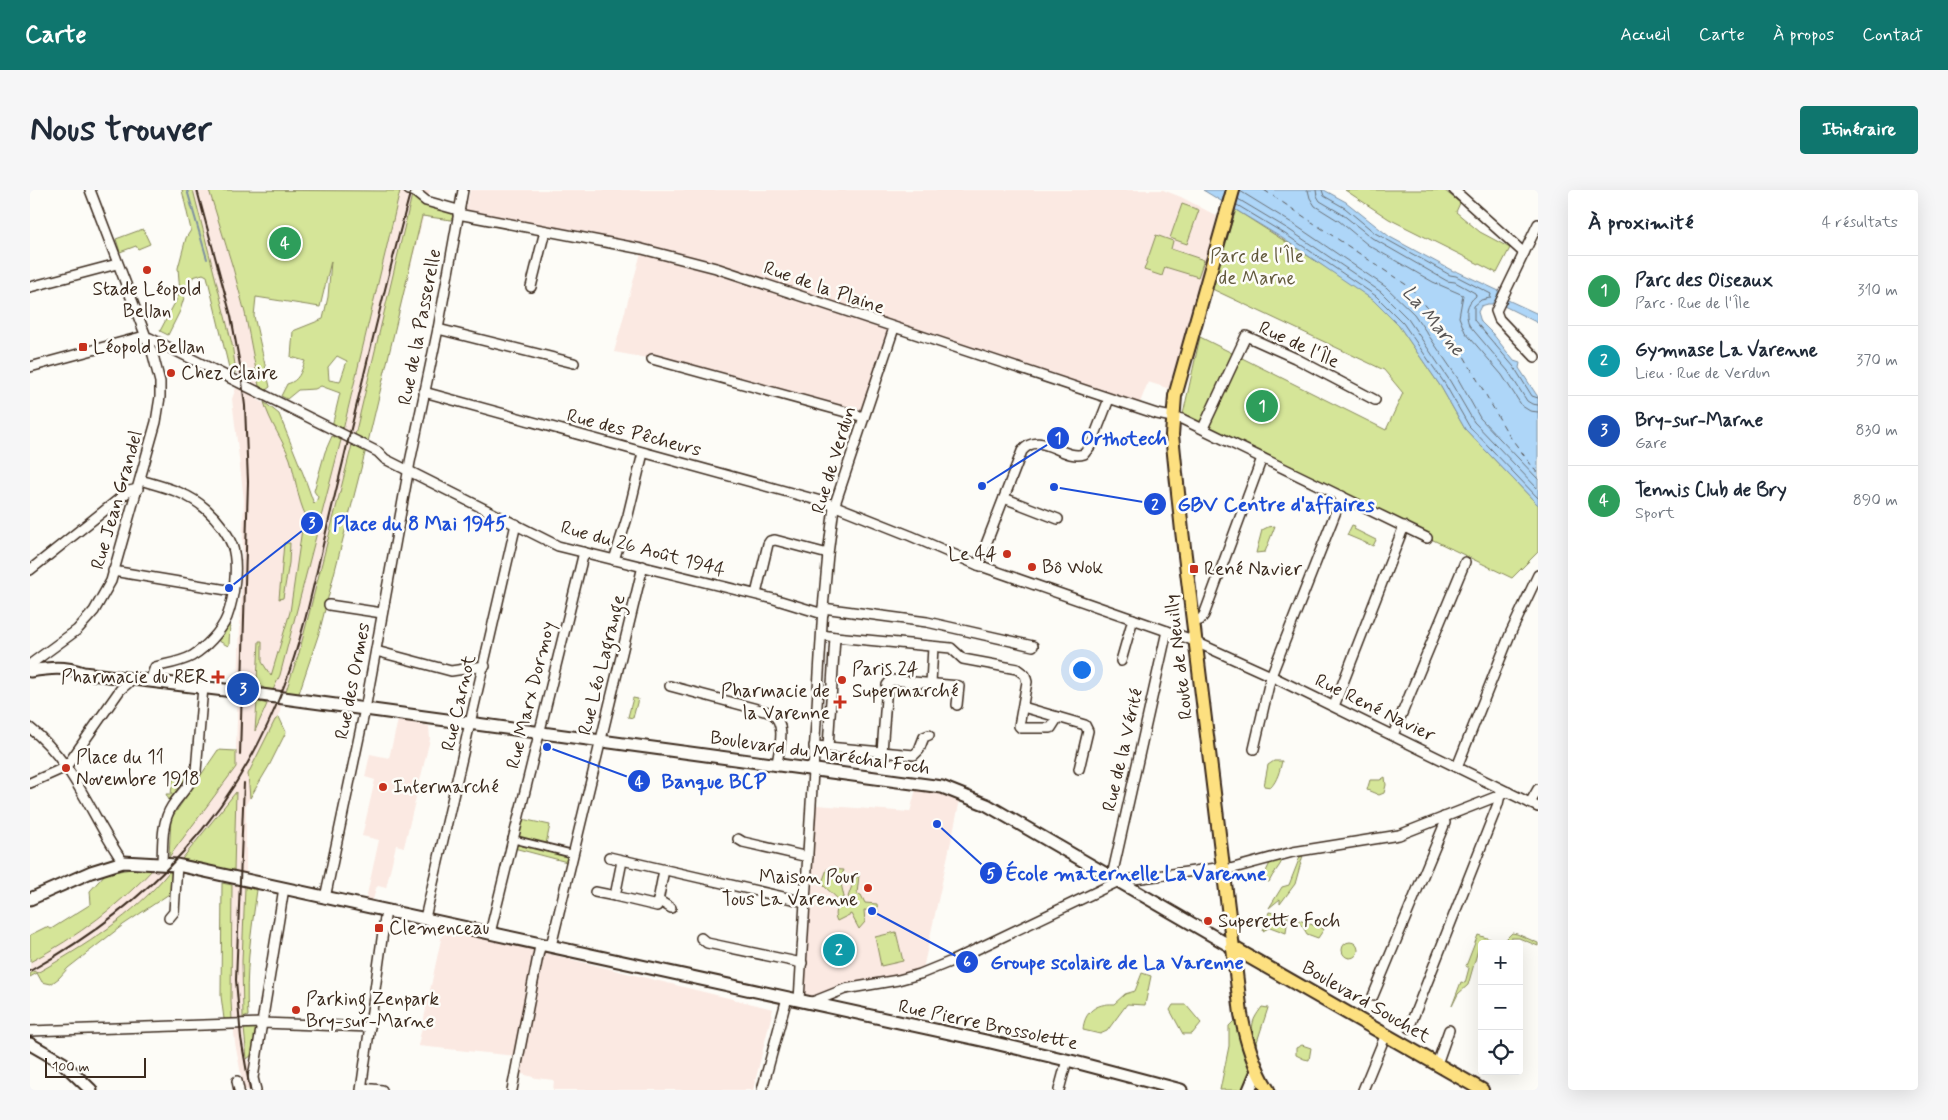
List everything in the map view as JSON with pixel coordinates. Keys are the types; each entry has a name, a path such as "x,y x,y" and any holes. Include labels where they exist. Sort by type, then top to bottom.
{"main road":[{"name":"Route de Neuilly","path":"1233,190 1178,384 1172,418 1172,435 1232,946 1246,1043 1261,1083"},
{"path":"31,671 55,668 72,669 125,681 150,680 233,691"},
{"name":"Boulevard du Maréchal Foch","path":"254,694 942,787 987,805 1232,946"},
{"name":"Rue Pierre Brossolette","path":"30,899 91,872 123,862 177,865 1067,1060 1181,1090"},
{"name":"Boulevard Souchet","path":"1232,946 1482,1090"},
{"path":"30,1044 63,1063 90,1090"},
{"path":"1249,1090 1261,1083"}],"street":[{"path":"90,190 147,338"},
{"name":"Rue de la Plaine","path":"409,190 415,192 426,201 458,212 642,249 716,268 1109,399 1172,418 1182,419 1427,538"},
{"name":"Rue de la Passerelle","path":"409,469 438,329 463,190"},
{"path":"1454,190 1524,253"},
{"path":"1535,358 1497,317 1496,311 1538,224"},
{"path":"531,287 545,231"},
{"path":"30,287 117,264"},
{"name":"Rue de Verdun","path":"762,1090 799,1000 823,611 834,507 894,328"},
{"path":"438,329 574,363"},
{"name":"Rue de l'Île","path":"1203,428 1246,336 1295,358 1375,400"},
{"path":"30,367 141,337 147,338"},
{"name":"Rue du 26 Août 1944","path":"147,338 558,546 823,611 927,622 1033,646"},
{"name":"Rue Jean Grandel","path":"31,671 32,663 77,630 94,611 111,581 156,422 160,397 158,373 147,338"},
{"path":"652,360 864,417"},
{"name":"Rue des Pêcheurs","path":"424,392 828,503 978,565"},
{"path":"978,565 1022,451 1031,444 1042,443 1079,456 1088,450 1109,399"},
{"path":"614,560 628,515 643,453"},
{"path":"1194,622 1200,620 1204,615 1262,458"},
{"name":"Rue des Ormes","path":"325,898 365,709 409,469"},
{"path":"30,570 139,484 183,494 199,503 214,517 227,535 234,552 235,568 227,616 211,639 192,656 155,667 150,680"},
{"path":"1254,749 1271,676 1342,496"},
{"path":"1004,498 1058,519"},
{"name":"Rue Carnot","path":"424,918 485,666 516,524"},
{"path":"1334,706 1404,526"},
{"path":"756,594 770,541 775,540 828,554"},
{"name":"Rue Marx Dormoy","path":"490,933 584,552"},
{"path":"1393,735 1465,562"},
{"name":"Rue René Navier","path":"978,565 1196,642 1393,735 1457,767 1504,794 1534,805"},
{"name":"Rue Léo Lagrange","path":"512,1090 538,951 546,945 573,854 643,566"},
{"path":"113,571 232,590"},
{"path":"1457,767 1508,640 1538,575"},
{"path":"329,605 382,613"},
{"path":"1121,661 1133,619"},
{"name":"Rue de la Vérité","path":"1116,879 1167,631"},
{"path":"822,635 951,648 963,658 1017,669 1026,675 1027,682 1019,726 1021,728 1051,728 1058,717"},
{"path":"828,747 835,637"},
{"path":"931,683 933,647"},
{"path":"50,651 55,668"},
{"path":"376,651 451,671 485,666"},
{"path":"882,752 887,685 891,680 959,686 957,705"},
{"path":"30,783 66,767 125,681"},
{"path":"670,686 772,713 779,718 782,730 777,764"},
{"path":"162,863 164,824 172,807 192,782 196,771 203,687"},
{"path":"1023,707 1080,723 1087,728 1078,769"},
{"path":"30,728 50,746 66,767 123,862"},
{"path":"814,746 914,755 919,750 924,737 930,735"},
{"path":"1534,805 1538,789"},
{"path":"799,1000 920,974 952,961 1116,879 1223,868 1230,869 1303,850 1399,835 1504,794"},
{"path":"1409,1028 1498,804 1504,794"},
{"path":"1373,996 1445,823 1444,818"},
{"path":"512,839 573,854"},
{"path":"738,839 743,842 808,857"},
{"path":"608,857 805,902"},
{"path":"615,896 622,861"},
{"path":"169,918 174,912 177,865"},
{"path":"595,892 657,906 664,870"},
{"path":"256,1090 253,1078 284,888"},
{"path":"658,900 671,908"},
{"path":"382,1090 362,1089 386,910"},
{"path":"701,938 707,943 802,963"},
{"path":"30,1031 262,1022 370,1027"},
{"path":"1437,1064 1449,1030"},
{"path":"1363,1090 1386,1034"},
{"path":"1059,1090 1067,1060"}],"shaded area":[{"path":"193,190 209,190 245,313 259,386 236,372 232,344"},
{"path":"398,190 430,190 319,633 281,705 279,717 286,732 269,766 246,804 246,874 182,859 170,872 176,873 175,890 30,977 30,935 46,927 51,929 91,904 90,891 106,873 163,864 169,857 171,819 218,750 236,751 244,500 232,399 237,385 279,414 313,503 316,502 318,497 314,491 325,452 332,436 341,440 400,191"},
{"path":"470,190 1163,190 1181,197 1217,216 1170,389 1148,382 1138,408 894,329 864,417 652,359 614,352 642,249 465,214"},
{"path":"398,720 429,726 430,739 404,847 396,845 386,888 378,886 373,900 366,899 379,840 362,836 375,780 365,777 370,754 389,758"},
{"path":"916,789 960,800 923,969 814,997 804,994 816,805 910,812"},
{"path":"232,885 245,887 242,1002 245,1046 254,1090 244,1090 235,1043 231,1001"},
{"path":"443,930 536,950 517,1056 418,1046"},
{"path":"541,952 773,1009 753,1090 553,1090 554,1080 536,1078 519,1073"}],"green space":[{"path":"182,190 193,190 232,344 236,372 230,372 207,276 203,274 193,277 186,291 180,311 168,335 160,331 180,293 178,268 186,238 191,230"},
{"path":"209,190 400,191 343,430 332,426 340,393 321,386 315,389 298,390 287,399 281,396 287,384 299,376 305,361 291,357 293,331 323,319 328,297 331,261 320,307 256,297 254,316 270,387 266,390 259,386 245,313","holes":["337,356 347,361 340,382 329,380 328,367"]},
{"path":"1345,190 1444,190 1460,203 1456,212 1480,232 1510,248 1497,273 1389,219"},
{"path":"412,195 454,215 451,220 422,216 368,442 355,435"},
{"path":"1182,204 1199,210 1187,244 1170,238"},
{"name":"Parc de l'Île de Marne","path":"1236,210 1341,277 1373,300 1399,326 1441,387 1465,429 1538,505 1538,552 1512,578 1182,419 1200,337 1386,430 1403,393 1384,370 1210,288"},
{"path":"143,229 150,244 138,249 136,246 120,252 116,239"},
{"path":"1156,235 1173,241 1171,249 1204,260 1198,277 1165,267 1162,276 1144,270"},
{"path":"264,402 279,414 314,504 318,497 314,491 325,452 332,436 341,440 280,675 273,690 268,691 257,681 259,641 262,641 262,662 271,676 290,612 302,529 306,516 290,459"},
{"path":"352,445 366,449 319,633 298,696 285,694 299,653"},
{"path":"1352,525 1355,526 1354,529 1376,540 1373,546 1347,535"},
{"path":"1275,526 1265,552 1256,553 1262,530"},
{"path":"284,543 290,543 289,563 283,598 279,599"},
{"path":"230,621 229,645 228,646 217,640"},
{"path":"633,698 638,699 633,718 628,717"},
{"path":"257,701 267,704 255,731"},
{"path":"279,717 286,732 250,798 248,774 275,720"},
{"path":"218,750 236,751 236,767 169,857 171,819"},
{"path":"1274,761 1282,761 1278,775 1271,787 1264,786 1268,765"},
{"path":"184,777 185,779 169,800 166,794 171,794 173,779 177,779 177,784 181,784"},
{"path":"1385,777 1384,793 1379,795 1367,790 1370,780 1380,780"},
{"path":"236,792 234,871 182,859"},
{"path":"522,819 550,825 546,844 570,851 567,862 514,848"},
{"path":"1303,855 1295,884 1280,904 1280,899 1269,908 1282,887 1289,885 1300,857"},
{"path":"1283,859 1269,882 1262,880 1270,863"},
{"path":"157,865 129,893 98,919 65,942 30,962 30,935 46,927 51,929 91,904 90,891 106,873"},
{"path":"827,869 844,870 840,879 844,897 839,900 824,886 823,880"},
{"path":"169,872 176,873 175,890 123,925 68,968 51,984 42,982 37,973 91,941 125,916"},
{"path":"859,875 857,894 861,895 865,903 877,904 878,912 864,910 865,922 859,929 851,914 837,921 835,913 841,902 852,900 848,897 854,880"},
{"path":"222,883 232,885 232,1019 224,1019 221,996"},
{"path":"245,887 257,890 248,969 248,1016 243,1018 242,961"},
{"path":"1269,912 1288,916 1286,933 1270,927 1263,931"},
{"path":"1299,920 1324,929 1318,938 1307,934 1298,922"},
{"path":"896,932 903,961 881,966 875,937"},
{"path":"1512,933 1538,943 1538,946 1519,938 1505,940"},
{"path":"1478,935 1493,940 1478,940 1478,950 1468,985 1458,994 1452,1006 1461,982 1465,983 1469,968 1466,966"},
{"path":"1350,942 1358,950 1350,958 1342,950"},
{"path":"34,971 37,973 30,977 30,974"},
{"path":"1142,973 1151,976 1145,1005 1127,1004 1107,1031 1100,1034 1083,1030 1086,1018 1092,1010 1102,1005 1114,1004 1125,994 1135,991"},
{"path":"1173,1005 1186,1005 1201,1023 1192,1034 1183,1034 1170,1010"},
{"path":"1262,1007 1268,1008 1256,1045 1253,1025 1255,1017"},
{"path":"1234,1021 1239,1025 1252,1068 1242,1090 1220,1090 1229,1046 1229,1026"},
{"path":"244,1028 256,1028 252,1055 247,1059"},
{"path":"1302,1045 1311,1048 1309,1060 1296,1055 1296,1048"}],"water":[{"name":"La Marne","path":"1203,190 1324,190 1346,202 1390,237 1453,271 1499,291 1497,295 1538,314 1538,323 1494,301 1492,304 1481,306 1478,312 1481,322 1514,361 1520,363 1519,368 1538,397 1538,505 1465,429 1441,387 1399,326 1373,300 1282,238"}],"waterway":[{"path":"187,190 207,259"}],"ferry route":[{"path":"1264,190 1411,288 1456,342 1508,434 1538,474"}],"tunnel":[{"path":"233,691 254,694"}],"railway":[{"path":"197,190 231,316 245,406 248,482 240,755"},
{"path":"30,971 73,945 113,916 150,885 183,852 213,815 240,776 264,733 292,664 305,620 380,308 411,190"},
{"path":"244,783 236,980 241,1038 250,1090"}],"place":[{"name":"Tennis Club de Bry","path":"285,243"},
{"name":"Stade Léopold Bellan","path":"147,270"},
{"name":"Léopold Bellan","path":"83,347"},
{"name":"Chez Claire","path":"171,373"},
{"name":"Parc des Oiseaux","path":"1262,406"},
{"name":"Orthotech","path":"982,486"},
{"name":"GBV Centre d'affaires","path":"1054,487"},
{"name":"Le 44","path":"1007,554"},
{"name":"Bô Wok","path":"1032,567"},
{"name":"René Navier","path":"1194,569"},
{"name":"Place du 8 Mai 1945","path":"229,588"},
{"name":"Pharmacie du RER","path":"218,677"},
{"name":"Paris 24 Supermarché","path":"842,680"},
{"name":"Bry-sur-Marne","path":"243,689"},
{"name":"Pharmacie de la Varenne","path":"840,702"},
{"name":"Banque BCP","path":"547,747"},
{"name":"Place du 11 Novembre 1918","path":"66,768"},
{"name":"Intermarché","path":"383,787"},
{"name":"École maternelle La Varenne","path":"937,824"},
{"name":"Maison Pour Tous La Varenne","path":"868,888"},
{"name":"Groupe scolaire de La Varenne","path":"872,911"},
{"name":"Superette Foch","path":"1208,921"},
{"name":"Clemenceau","path":"379,928"},
{"name":"Gymnase La Varenne","path":"839,950"},
{"name":"Parking Zenpark Bry-sur-Marne","path":"296,1010"}]}
